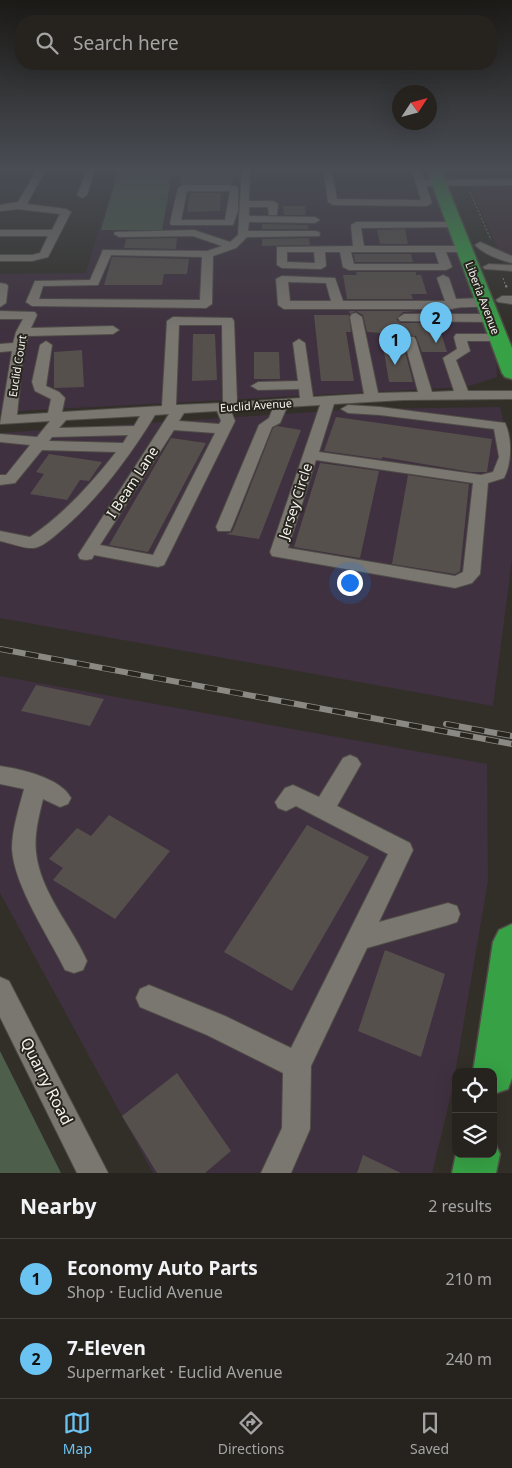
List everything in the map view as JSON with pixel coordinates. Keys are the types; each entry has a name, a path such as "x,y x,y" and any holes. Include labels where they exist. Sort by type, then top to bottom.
{"highway":[{"name":"Liberia Avenue","path":"469,223 479,246 495,271 508,303"},
{"name":"Liberia Avenue","path":"455,225 479,246 488,310 512,373"},
{"path":"494,1068 512,942"},
{"path":"474,1173 477,1158"}],"street":[{"path":"0,258 32,258 44,255 60,223"},
{"path":"175,223 229,223"},
{"path":"208,254 206,304 32,302 39,283 94,283 107,252 197,252 208,254 232,246 240,240 244,234 244,223"},
{"path":"359,249 356,225 455,225"},
{"path":"0,233 55,233"},
{"path":"119,234 194,239 232,246"},
{"path":"244,234 315,234"},
{"path":"319,249 439,249 479,246 512,260"},
{"path":"345,249 349,267 446,267 439,249"},
{"path":"495,271 512,268"},
{"path":"442,278 451,303"},
{"path":"338,305 331,280 282,279 284,305 338,305 452,305 451,303 488,310"},
{"path":"0,286 2,286 0,303"},
{"path":"404,318 488,310"},
{"name":"Euclid Court","path":"0,315 31,315 22,332 18,347 16,374 5,420"},
{"path":"356,317 372,398"},
{"path":"228,321 226,407 228,421 224,429 172,415 173,322 228,321"},
{"path":"22,332 113,330"},
{"path":"463,395 456,383 449,358 464,351 460,337 498,337"},
{"path":"410,340 426,395"},
{"path":"299,343 307,402"},
{"path":"0,493 5,480 42,440 58,416 58,398 40,388 39,382 46,345"},
{"path":"0,348 18,347"},
{"path":"0,381 43,366"},
{"path":"258,386 305,384"},
{"name":"Euclid Avenue","path":"5,420 150,411 172,415 226,407 307,402 328,405 372,398 426,395 512,396"},
{"path":"224,528 266,425 275,420 282,403"},
{"path":"328,405 500,426"},
{"name":"Jersey Circle","path":"328,405 278,552 455,582 466,579 471,574 481,480"},
{"path":"0,536 33,543 50,532 103,480 127,448 150,411"},
{"path":"311,455 481,480 499,475 506,458 496,411"},
{"name":"I Beam Lane","path":"172,415 88,552 158,561 224,429"},
{"path":"42,440 138,430"},
{"path":"0,438 127,448"},
{"path":"323,809 350,764"},
{"path":"0,775 36,783 60,798"},
{"path":"36,783 25,833 24,858 33,882 74,960"},
{"path":"276,1173 296,1129 297,1065 402,850 292,794 286,802"},
{"path":"359,938 448,914"},
{"name":"Quarry Road","path":"0,990 94,1173"},
{"path":"149,998 216,1024 297,1065"}],"path":[{"path":"469,223 479,246"},
{"path":"495,271 508,303"}],"shaded area":[{"path":"101,223 447,223 496,346 497,377 466,387 0,412 0,274 86,273"},
{"path":"486,223 512,223 512,271 508,271"},
{"path":"500,407 512,458 512,559 493,706 0,618 0,433 358,409"},
{"path":"0,676 487,764 488,881 456,1068 452,1068 452,1091 432,1173 153,1173 0,893"}],"green space":[{"path":"103,223 163,223 162,230 101,230"},
{"path":"0,1051 61,1173 0,1173"}],"building":[{"path":"262,224 308,225 308,229 262,229"},
{"path":"405,229 408,244 380,244 377,230"},
{"path":"177,238 176,249 124,248 126,239"},
{"path":"309,238 310,245 262,246 262,239"},
{"path":"354,254 411,254 413,262 355,262"},
{"path":"112,257 189,259 187,274 164,274 162,285 104,285"},
{"path":"356,272 416,272 416,275 421,275 427,294 411,294 413,299 347,299 343,275 357,275"},
{"path":"356,311 416,311 403,312 396,319 400,323 442,323 445,333 441,333 447,352 422,352 416,336 406,335 402,340 413,382 389,382 381,333 367,332 363,315"},
{"path":"314,315 349,315 351,332 346,332 354,381 321,381"},
{"path":"193,334 215,334 217,380 192,381"},
{"path":"82,350 84,387 54,388 54,352"},
{"path":"254,352 279,352 280,379 254,379"},
{"path":"336,417 492,439 487,472 471,472 382,457 382,459 324,451"},
{"path":"277,426 301,430 259,539 226,534 232,532 234,528 273,428"},
{"path":"171,438 206,443 148,552 109,545"},
{"path":"49,454 102,462 89,481 80,480 67,500 30,494 44,474 36,472"},
{"path":"320,463 379,471 360,558 294,547"},
{"path":"408,475 469,484 460,571 455,574 392,564"},
{"path":"36,685 104,699 90,726 21,711"},
{"path":"109,815 170,851 115,919 53,880 63,868 49,859 77,828 91,836"},
{"path":"307,825 369,857 292,991 224,952"},
{"path":"385,950 445,974 421,1057 358,1031"},
{"path":"177,1073 231,1151 205,1173 157,1173 122,1116"},
{"path":"363,1155 401,1173 357,1173"}],"railway":[{"path":"0,649 512,744"},
{"path":"446,724 512,736"}],"place":[{"name":"7-Eleven","path":"436,343"},
{"name":"Economy Auto Parts","path":"395,365"}]}
